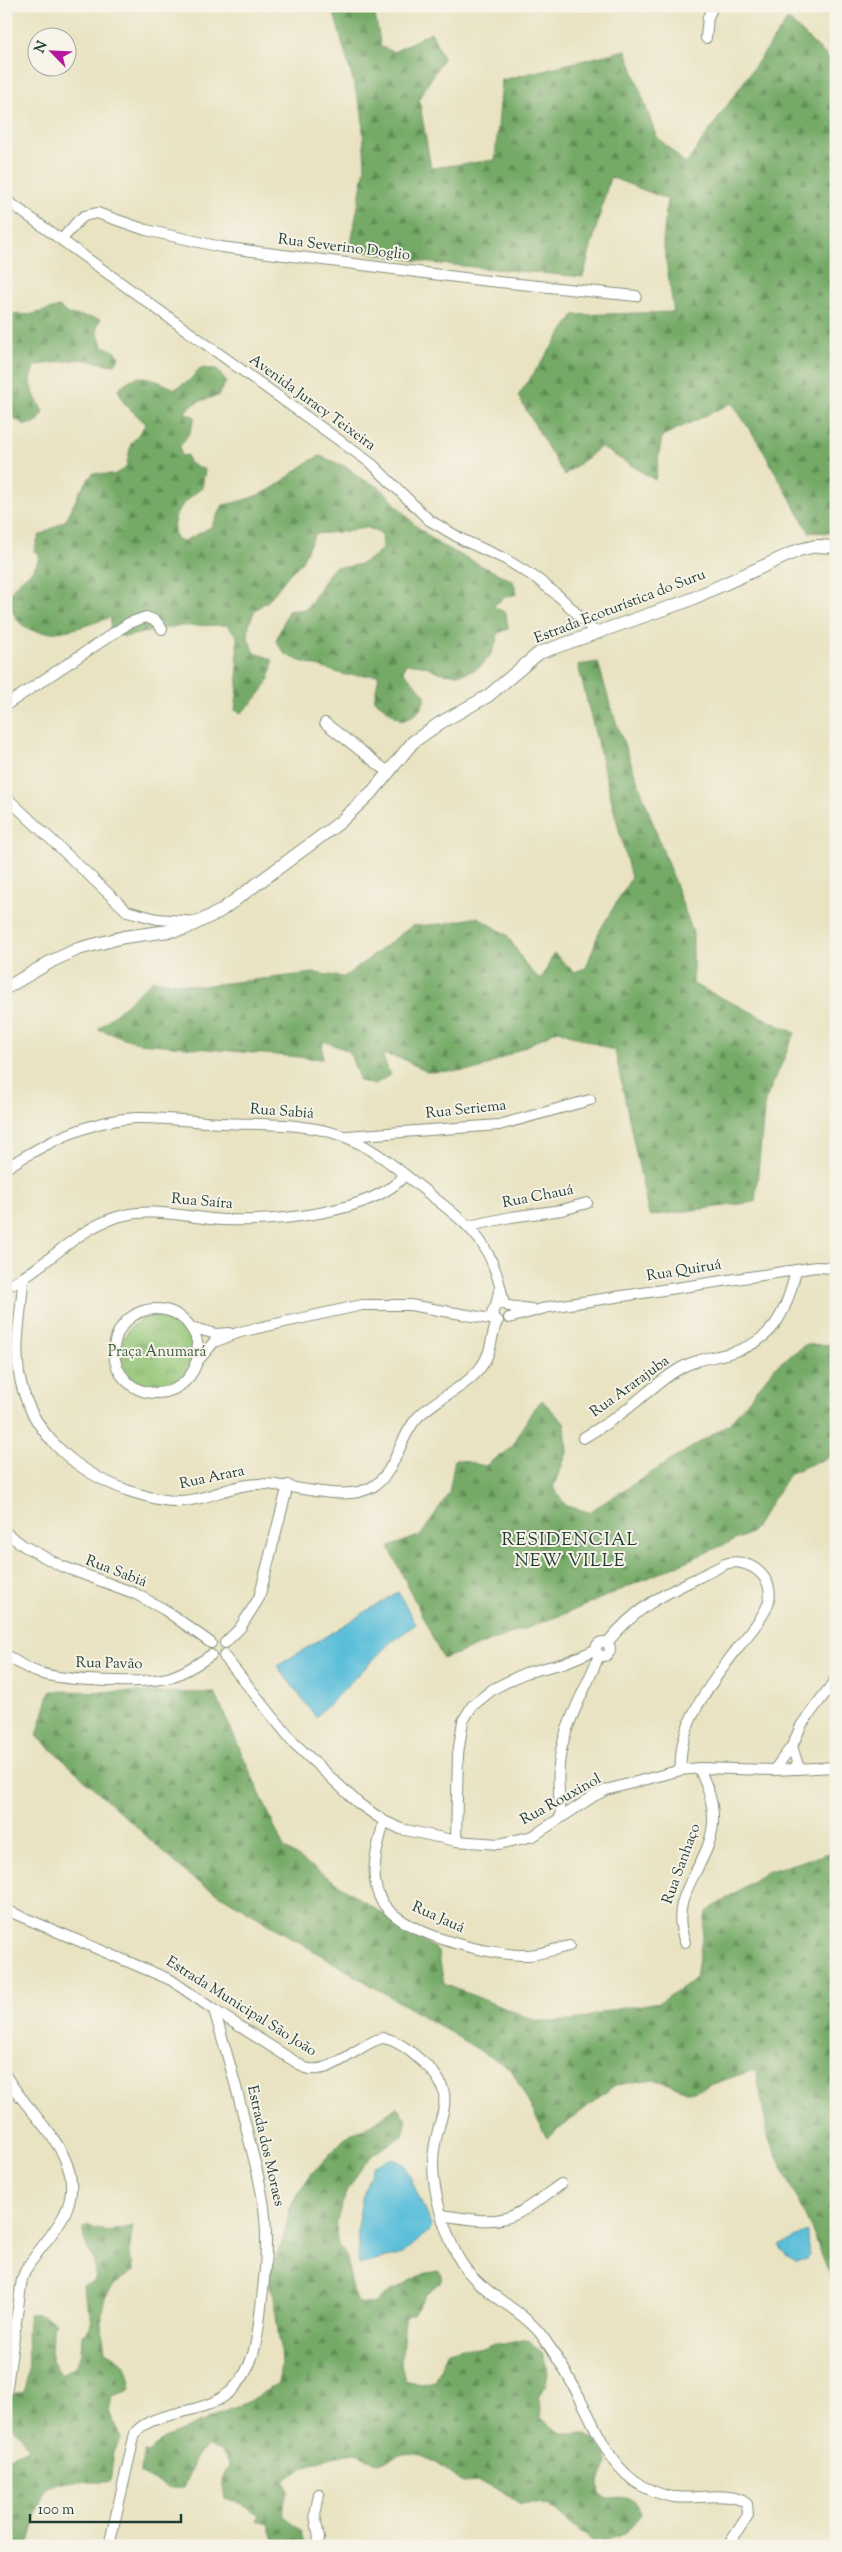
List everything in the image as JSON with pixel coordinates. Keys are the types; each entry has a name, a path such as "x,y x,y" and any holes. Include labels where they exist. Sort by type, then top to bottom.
{"main road":[{"name":"Estrada Ecoturística do Suru","path":"6,988 52,960 78,949 117,939 184,929 202,922 219,912 339,823 363,801 413,742 440,722 488,696 539,653 552,646 596,633 687,601 799,550 816,546 836,547"}],"street":[{"path":"706,38 708,17 713,6"},
{"name":"Avenida Juracy Teixeira","path":"6,200 372,464 429,520 446,531 505,559 536,578 561,598 596,633"},
{"name":"Rua Severino Doglio","path":"62,239 78,221 97,213 146,230 221,247 480,280 636,296"},
{"path":"6,705 93,645 136,619 146,617 156,621 162,628"},
{"path":"325,723 388,772"},
{"path":"6,797 127,911 157,919 202,922"},
{"name":"Rua Seriema","path":"344,1136 499,1125 590,1100"},
{"name":"Rua Sabiá","path":"6,1168 54,1140 77,1131 134,1118 292,1126 326,1130 344,1136 366,1147 406,1175 469,1226 480,1238 500,1284 500,1306"},
{"name":"Rua Saíra","path":"6,1287 23,1279 74,1238 118,1216 161,1213 242,1220 302,1216 347,1207 397,1185 406,1175"},
{"name":"Rua Chauá","path":"480,1238 495,1222 502,1218 562,1210 587,1203"},
{"name":"Rua Chauá","path":"469,1226 495,1222"},
{"name":"Rua Quiruá","path":"240,1332 362,1305 410,1305 501,1320 537,1310 816,1267 836,1268"},
{"name":"Rua Ararajuba","path":"583,1438 626,1410 678,1369 699,1361 745,1349 760,1341 784,1312 796,1270"},
{"name":"Rua Arara","path":"23,1279 17,1346 22,1388 35,1416 51,1441 77,1466 111,1484 163,1500 193,1500 249,1485 288,1485 349,1494 373,1486 386,1474 416,1419 476,1372 486,1360 501,1320"},
{"path":"500,1306 510,1312 501,1320 493,1316 500,1306"},
{"name":"Rua Quiruá","path":"472,1316 500,1306 537,1310"},
{"path":"196,1364 197,1343 190,1327 174,1313 160,1309 146,1310 133,1316 122,1325 116,1338 114,1353 117,1367 125,1379 136,1388 150,1392 164,1392 178,1386 188,1377 214,1342 240,1332"},
{"path":"190,1327 216,1334 240,1332"},
{"path":"225,1643 244,1622 259,1598 288,1485"},
{"name":"Rua Sabiá","path":"6,1533 24,1546 61,1566 134,1593 165,1610 211,1643"},
{"path":"562,1817 558,1764 562,1740 570,1716 604,1651 629,1620 653,1600 725,1564 739,1563 759,1571 769,1587 768,1604 758,1623 713,1683 688,1725 679,1755 681,1770"},
{"path":"219,1640 225,1643 227,1650 224,1656 216,1658 211,1655 209,1648 211,1643 219,1640"},
{"path":"456,1841 458,1754 463,1721 472,1706 493,1689 525,1674 604,1651"},
{"name":"Rua Pavão","path":"6,1655 26,1668 57,1677 125,1680 166,1678 195,1666 211,1655"},
{"name":"Rua Rouxinol","path":"224,1656 276,1721 312,1762 358,1803 384,1821 411,1832 456,1841 499,1844 533,1836 606,1790 681,1770 699,1768 774,1770 836,1767"},
{"path":"774,1770 792,1746 802,1724 836,1679"},
{"path":"792,1746 799,1769"},
{"name":"Rua Sanhaço","path":"685,1942 680,1924 680,1904 708,1841 713,1822 712,1799 699,1768"},
{"path":"559,1796 578,1807"},
{"name":"Rua Jauá","path":"384,1821 377,1850 375,1876 380,1898 396,1915 438,1937 482,1951 530,1955 569,1946"},
{"name":"Estrada Municipal São João","path":"6,1910 152,1970 171,1980 214,2010 310,2069 328,2066 382,2038 393,2041 412,2052 430,2067 441,2081 445,2091 433,2164 442,2215 459,2258 470,2274 534,2327 543,2337 581,2399 612,2458 624,2473 641,2485 672,2497 735,2497 747,2504 748,2515 728,2546"},
{"name":"Estrada dos Moraes","path":"109,2546 135,2433 144,2424 207,2406 222,2399 243,2376 256,2350 264,2284 265,2217 261,2189 232,2071 214,2010"},
{"path":"6,2076 64,2154 71,2172 72,2185 65,2213 26,2269 22,2279 6,2394"},
{"path":"442,2215 494,2222 507,2220 518,2215 561,2184"},
{"path":"317,2546 320,2538 315,2515 319,2494"}],"green space":[{"path":"332,6 386,6 375,15 381,47 394,52 431,32 443,58 419,99 431,168 495,160 502,80 626,50 656,136 686,164 788,19 836,65 836,533 809,532 760,445 732,403 662,436 655,480 601,447 564,475 518,396 574,315 674,312 663,242 667,199 610,177 583,277 430,263 350,249 365,167 362,113"},
{"path":"59,307 68,314 101,319 97,325 98,336 103,346 116,352 119,357 116,363 111,365 82,359 37,365 33,371 31,382 34,394 43,412 38,422 25,425 6,413 6,313 29,315"},
{"path":"200,368 217,369 226,382 218,396 191,406 185,413 195,417 190,432 180,446 181,456 187,455 189,463 205,470 202,488 189,498 176,516 174,531 177,540 182,542 211,527 223,505 247,499 271,489 320,456 347,467 360,478 381,488 415,525 440,545 513,581 517,594 505,597 493,606 506,613 508,629 498,633 495,644 486,661 479,667 461,674 439,672 423,665 406,664 403,671 425,695 421,709 402,721 374,700 379,675 346,675 300,661 285,654 276,641 288,611 306,609 326,577 335,567 360,564 382,549 382,534 366,527 351,531 315,534 301,563 290,573 269,600 255,610 249,624 248,639 255,653 272,659 272,667 263,689 241,713 235,710 238,685 237,636 227,625 177,626 124,637 110,629 111,617 65,631 35,631 23,625 14,614 9,596 16,585 33,570 37,563 39,553 34,551 39,536 66,520 80,491 93,473 113,475 126,468 131,444 146,424 124,403 118,389 133,379 145,377 175,389 190,380"},
{"path":"598,662 611,708 693,933 693,984 795,1033 765,1101 755,1202 649,1216 615,1051 558,1030 478,1070 427,1072 403,1059 382,1054 390,1075 374,1085 360,1081 349,1051 323,1041 322,1059 139,1043 98,1029 153,980 201,986 314,973 344,977 412,926 442,924 478,917 507,935 526,965 541,981 554,953 574,972 586,968 599,932 631,878 578,665"},
{"name":"Praça Anumará","path":"157,1316 177,1322 187,1332 193,1352 187,1372 177,1382 157,1388 137,1382 127,1372 121,1352 127,1332 137,1322"},
{"path":"836,1344 836,1454 790,1473 751,1533 572,1611 443,1659 389,1547 421,1535 449,1493 455,1459 485,1466 512,1447 531,1413 542,1400 565,1424 567,1453 553,1487 566,1506 589,1512 729,1424 776,1366 805,1345"},
{"path":"50,1691 215,1693 284,1848 438,1951 444,1984 537,2021 574,2021 611,2010 660,2002 696,1978 706,1912 766,1872 836,1851 836,2290 816,2240 768,2137 756,2069 690,2092 654,2079 615,2085 547,2138 511,2069 192,1878 37,1736"},
{"path":"397,2107 406,2119 403,2135 377,2151 367,2161 346,2195 337,2221 336,2233 338,2243 346,2257 352,2287 358,2303 374,2304 392,2290 426,2273 440,2271 442,2275 441,2281 426,2294 413,2315 408,2315 405,2320 401,2363 405,2380 420,2384 435,2381 448,2351 463,2347 480,2349 495,2343 503,2344 528,2339 541,2353 548,2372 546,2384 539,2399 541,2418 561,2434 585,2434 595,2440 604,2452 608,2464 599,2482 600,2494 607,2499 619,2497 628,2499 633,2501 639,2509 641,2515 621,2535 592,2541 550,2506 538,2503 518,2503 499,2489 476,2482 463,2483 428,2458 422,2456 407,2454 388,2460 375,2461 368,2459 360,2453 340,2455 319,2461 283,2481 289,2491 283,2504 284,2516 300,2531 306,2546 276,2546 269,2524 256,2521 259,2514 225,2497 222,2480 229,2465 222,2451 207,2447 196,2457 183,2488 168,2488 140,2473 144,2452 149,2453 162,2439 250,2401 278,2383 281,2366 280,2349 274,2296 270,2287 270,2272 283,2240 290,2208 297,2194 312,2173 349,2134 365,2129"},
{"path":"88,2225 99,2230 115,2230 133,2226 129,2253 134,2270 110,2290 103,2303 102,2311 105,2351 125,2366 131,2390 112,2396 109,2412 121,2438 114,2452 110,2482 57,2482 44,2489 28,2546 6,2546 6,2458 28,2449 21,2435 8,2425 6,2401 9,2395 24,2391 28,2363 27,2333 29,2314 40,2314 56,2322 52,2329 51,2361 60,2374 74,2368 81,2353 82,2334 92,2324 83,2285 94,2282 96,2275 94,2261 83,2235 83,2228"}],"water":[{"path":"398,1592 416,1624 391,1642 316,1717 277,1666"},
{"path":"392,2158 405,2165 432,2228 403,2254 359,2265 358,2226 364,2191 374,2166"},
{"path":"807,2232 809,2255 807,2259 796,2262 786,2256 779,2246"}],"district":[{"name":"RESIDENCIAL NEW VILLE","path":"570,1551"}]}
